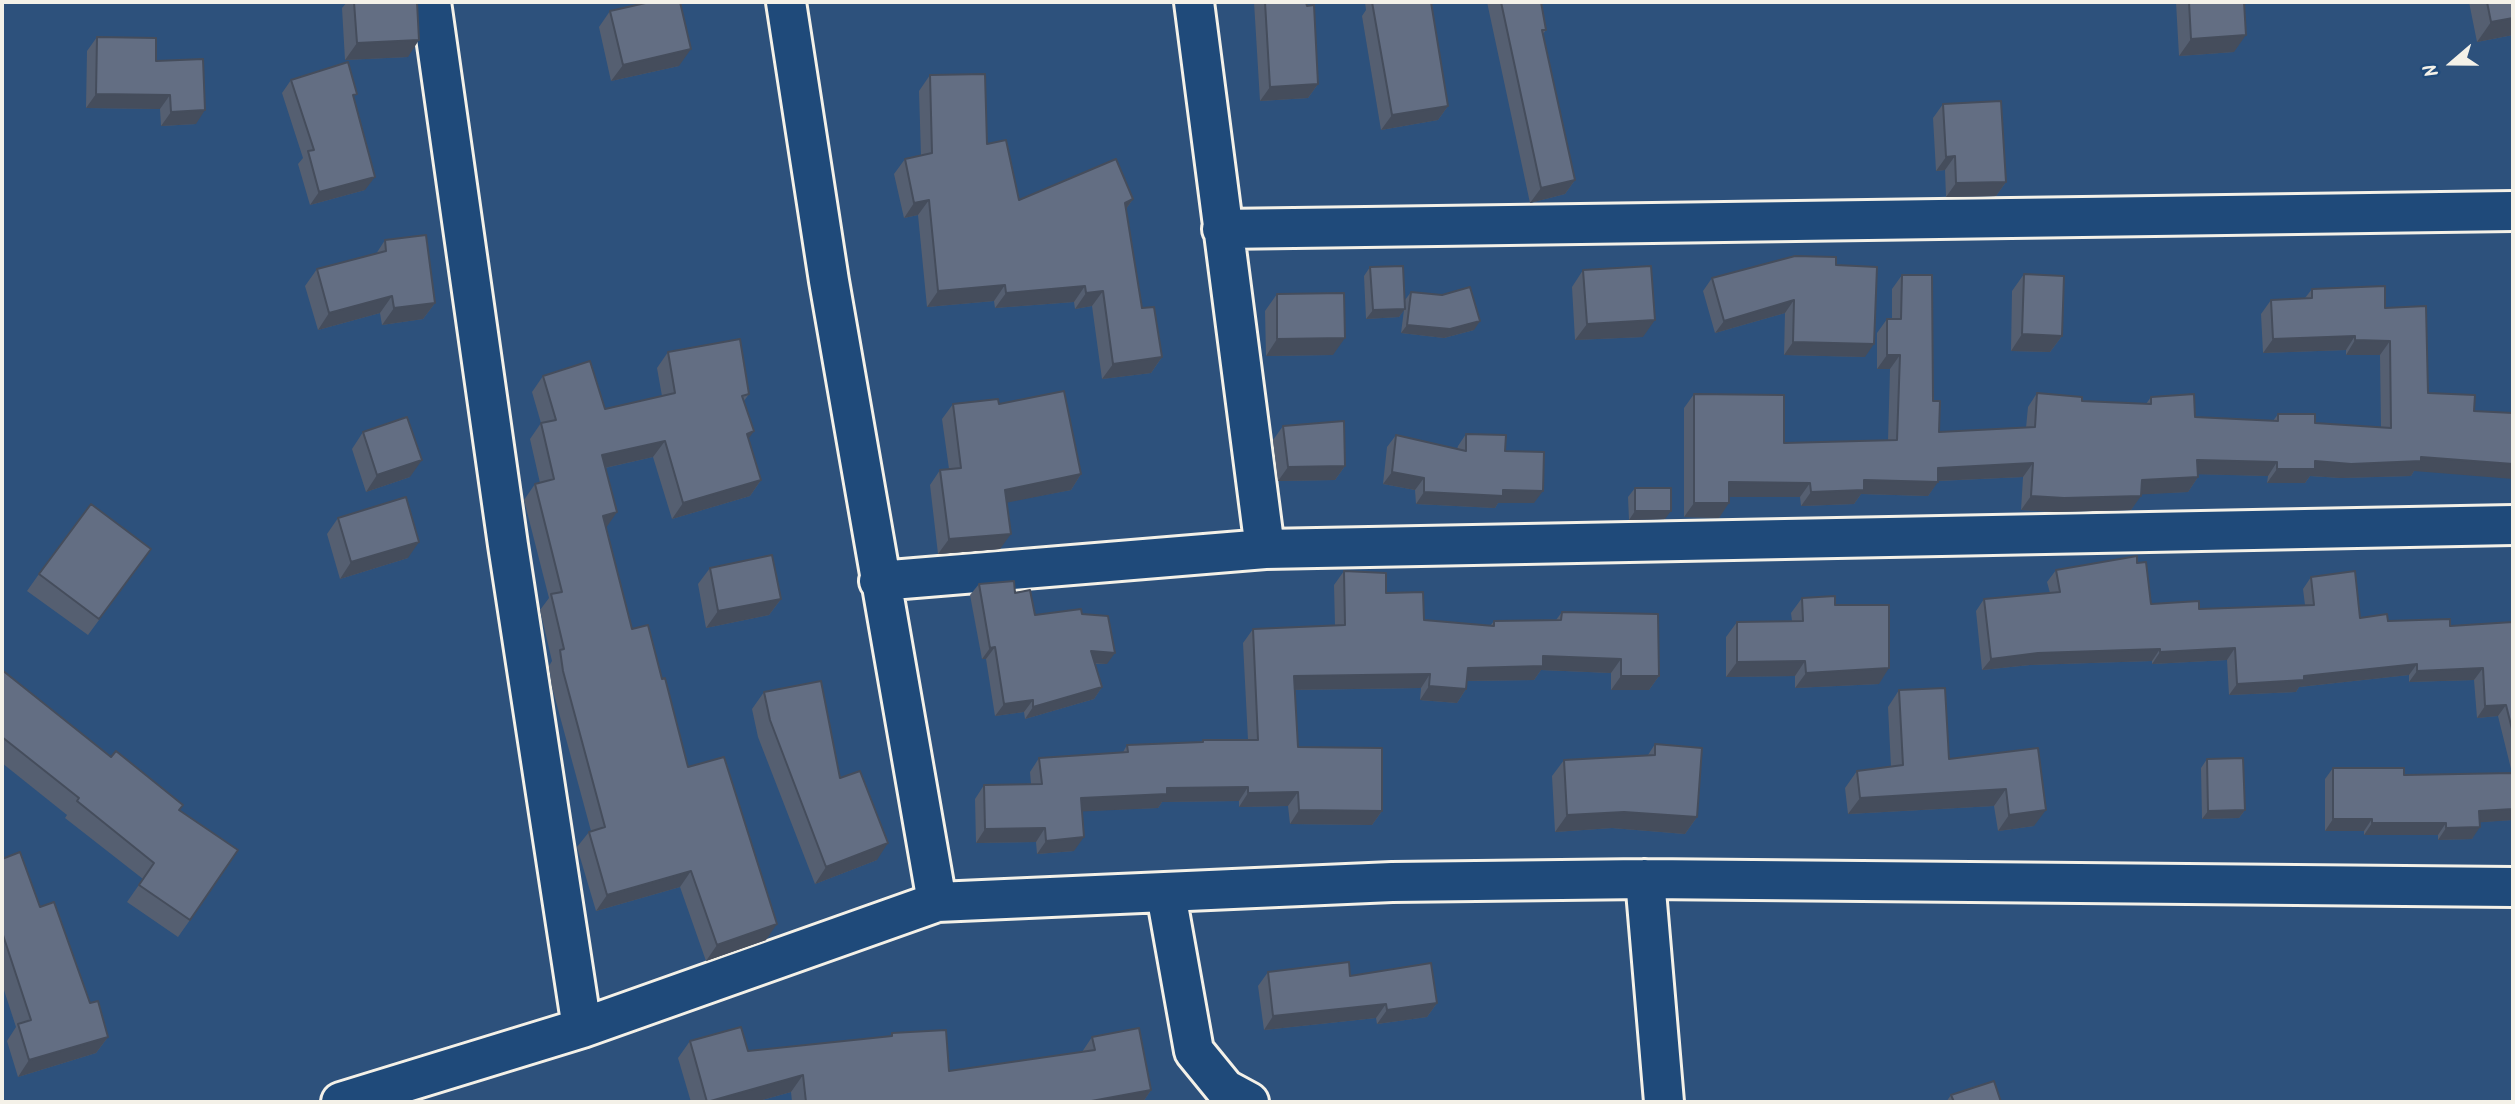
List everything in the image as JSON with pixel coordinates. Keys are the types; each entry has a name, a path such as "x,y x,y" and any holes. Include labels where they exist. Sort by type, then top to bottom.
{"street":[{"path":"431,2 508,545 582,1028"},
{"path":"786,2 879,581 937,902"},
{"path":"1194,2 1265,549"},
{"path":"1223,229 2513,212"},
{"path":"879,581 1265,549 2513,525"},
{"path":"341,1102 582,1028 937,902 1392,882 1645,879 2513,887"},
{"path":"1645,879 1664,1102"},
{"path":"1166,894 1203,1102"},
{"path":"1194,1051 1225,1089 1249,1102"}],"building":[{"path":"354,2 417,2 419,40 357,43"},
{"path":"650,2 680,2 691,49 623,65 610,11"},
{"path":"1265,2 1306,2 1307,6 1314,5 1318,84 1270,87"},
{"path":"1372,2 1431,2 1448,106 1392,115"},
{"path":"1501,2 1541,2 1546,30 1542,30 1575,180 1541,188"},
{"path":"2189,2 2244,2 2246,35 2191,39"},
{"path":"2487,2 2513,2 2513,18 2491,22"},
{"path":"97,37 156,38 156,61 203,59 205,110 171,112 170,95 96,94"},
{"path":"348,62 357,94 353,95 375,177 319,192 308,151 314,150 291,80"},
{"path":"985,74 987,144 1006,140 1019,200 1116,159 1133,199 1125,203 1142,308 1154,307 1162,357 1113,364 1103,291 1086,293 1085,286 1006,293 1005,285 938,291 929,200 914,203 905,159 932,153 930,75"},
{"path":"2001,101 2006,182 1956,183 1955,156 1946,157 1943,104"},
{"path":"426,235 435,303 394,308 392,296 329,313 317,269 386,251 385,240"},
{"path":"1795,256 1836,257 1836,265 1877,267 1874,344 1793,342 1794,300 1724,321 1712,278"},
{"path":"1403,266 1405,309 1373,310 1370,267"},
{"path":"1651,266 1655,320 1587,324 1583,270"},
{"path":"2024,274 2064,276 2062,336 2022,334"},
{"path":"1902,275 1932,275 1933,401 1940,401 1939,432 2035,427 2037,393 2082,397 2082,401 2151,404 2151,397 2194,394 2195,417 2278,421 2278,414 2315,414 2315,423 2391,428 2390,341 2355,340 2355,336 2273,339 2271,300 2312,298 2312,289 2385,286 2385,308 2426,306 2428,393 2475,395 2474,411 2513,413 2513,464 2421,457 2421,461 2351,464 2315,461 2315,469 2277,469 2277,462 2197,460 2198,477 2142,480 2141,496 2064,498 2031,496 2033,463 1938,468 1938,482 1864,480 1864,490 1811,492 1810,483 1729,482 1729,503 1694,503 1694,394 1784,395 1784,443 1897,440 1900,355 1887,355 1887,319 1901,319"},
{"path":"1470,287 1480,321 1450,329 1407,325 1411,292 1442,295"},
{"path":"1344,293 1345,338 1277,339 1277,294"},
{"path":"740,339 749,394 742,396 754,431 747,434 761,480 683,503 665,441 602,455 617,512 603,516 632,629 648,625 688,767 724,757 777,924 717,945 691,871 607,895 589,832 605,827 563,671 560,650 564,649 551,594 562,592 535,484 554,479 541,423 556,420 543,376 590,361 605,409 675,393 668,352"},
{"path":"1064,391 1081,474 1005,490 1011,534 949,539 940,470 961,468 953,404 998,399 999,404"},
{"path":"407,417 422,460 377,475 363,432"},
{"path":"1344,421 1345,466 1288,467 1283,426"},
{"path":"1466,434 1506,435 1505,451 1544,452 1543,491 1503,490 1503,496 1424,492 1424,478 1392,472 1396,435 1466,451"},
{"path":"1635,488 1671,488 1671,511 1635,511"},
{"path":"406,497 419,542 351,562 338,518"},
{"path":"91,504 151,549 99,619 39,574"},
{"path":"772,555 781,599 718,611 710,568"},
{"path":"2137,556 2137,563 2146,562 2151,604 2199,601 2199,609 2314,605 2311,577 2355,571 2360,618 2387,614 2388,621 2450,619 2450,626 2513,622 2513,733 2506,705 2485,706 2483,668 2417,671 2417,664 2304,676 2304,680 2237,684 2235,648 2038,653 1991,659 1984,599 2060,592 2056,570"},
{"path":"1344,571 1386,573 1386,593 1423,592 1424,620 1494,626 1494,621 1561,620 1562,612 1658,614 1659,676 1621,676 1621,659 1543,656 1543,666 1468,668 1466,689 1429,686 1430,674 1294,676 1298,747 1382,748 1382,811 1299,810 1298,792 1248,793 1248,787 1167,788 1167,794 1081,798 1084,837 1046,841 1045,828 985,829 984,785 1042,784 1039,758 1128,752 1127,745 1258,740 1253,629 1345,625"},
{"path":"1014,581 1015,593 1030,590 1035,615 1081,609 1082,614 1108,616 1115,653 1091,651 1102,687 1033,707 1033,700 1004,704 995,647 990,648 979,584"},
{"path":"1835,596 1835,605 1889,605 1889,668 1806,673 1805,661 1737,662 1737,622 1803,621 1802,598"},
{"path":"2,670 111,757 116,751 183,805 179,810 238,850 190,920 139,885 154,863 77,801 79,798 2,737"},
{"path":"821,681 840,778 860,771 888,843 826,867 770,720 764,692"},
{"path":"1945,688 1949,759 2038,748 2046,810 2009,815 2006,789 1860,798 1857,771 1903,765 1899,690"},
{"path":"1655,744 1702,748 1697,817 1624,812 1567,815 1564,760 1655,755"},
{"path":"2243,758 2245,810 2208,811 2207,759"},
{"path":"2333,768 2404,768 2404,775 2513,773 2513,809 2479,811 2480,827 2446,828 2446,823 2372,823 2372,819 2333,819"},
{"path":"20,852 40,907 54,902 90,1003 98,1001 108,1037 29,1060 18,1024 31,1020 2,932 2,859"},
{"path":"1349,962 1350,976 1431,963 1437,1003 1387,1010 1386,1004 1273,1016 1268,972"},
{"path":"741,1027 748,1051 892,1036 892,1033 946,1030 949,1071 1095,1050 1092,1037 1139,1028 1151,1090 1086,1102 806,1102 803,1075 707,1102 690,1041"},
{"path":"1994,1081 2001,1102 1954,1102 1951,1095"}]}
